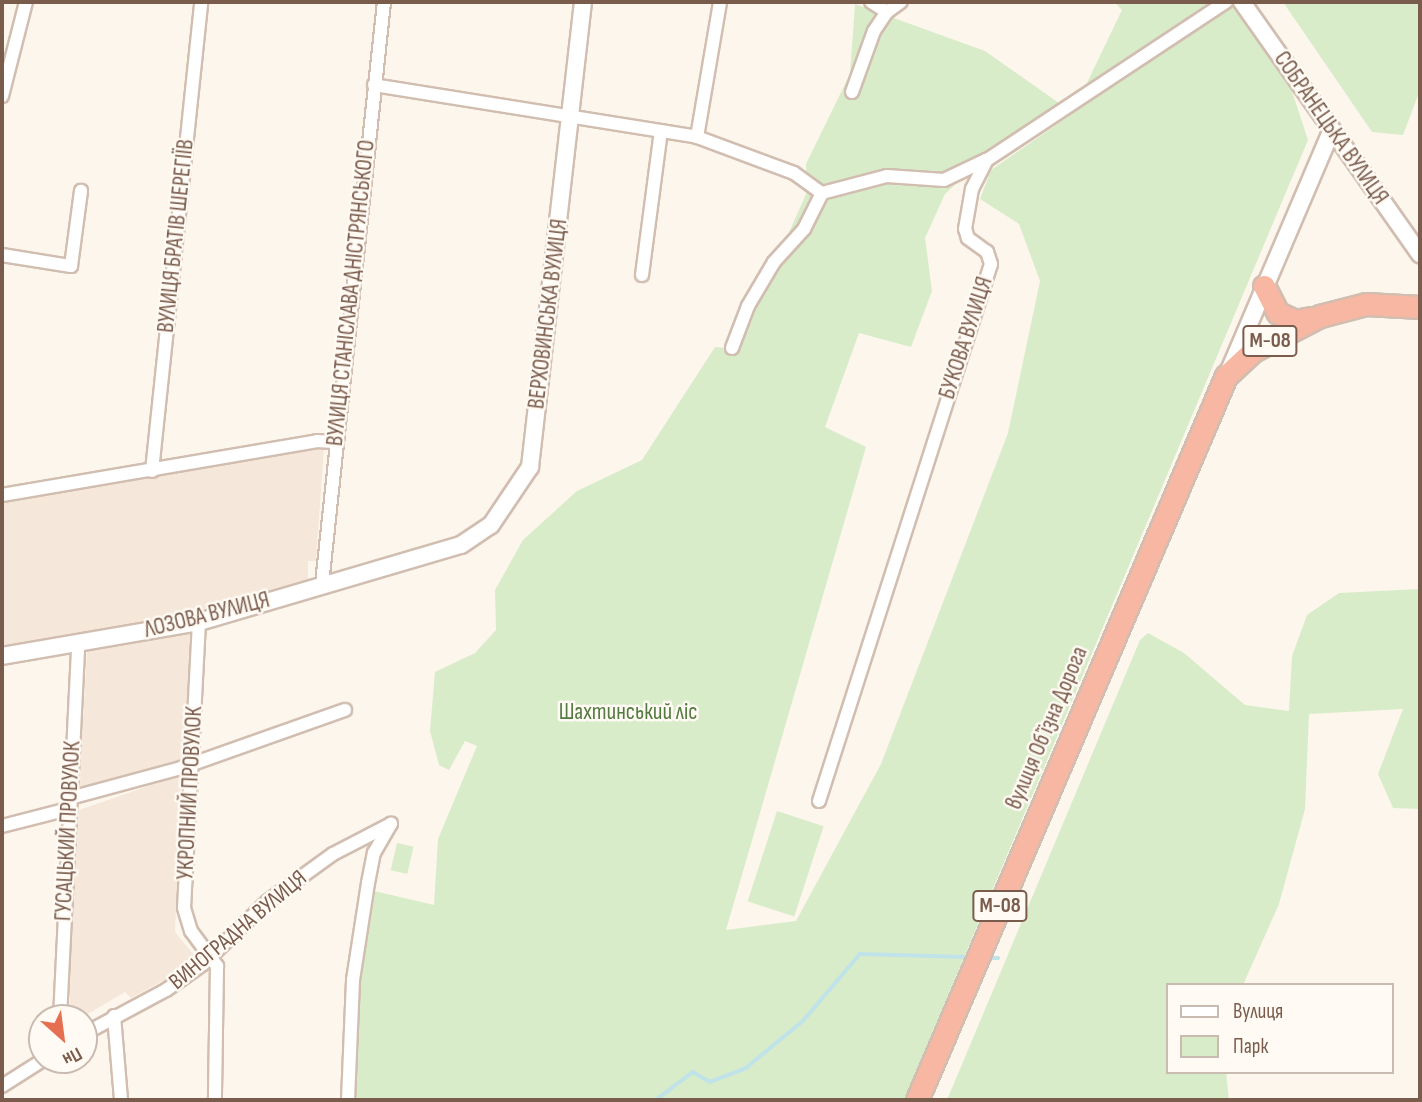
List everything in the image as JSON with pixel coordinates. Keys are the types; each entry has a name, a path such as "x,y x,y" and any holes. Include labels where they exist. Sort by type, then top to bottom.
{"highway":[{"path":"1264,286 1283,316 1295,320 1320,316"},
{"name":"вулиця Обʼїзна Дорога","path":"917,1100 1226,376 1253,351 1320,316 1366,304 1420,307"}],"street":[{"path":"2,96 4,78 26,2"},
{"name":"ВУЛИЦЯ БРАТІВ ШЕРЕГІЇВ","path":"152,471 201,2"},
{"name":"ВУЛИЦЯ СТАНІСЛАВА ДНІСТРЯНСЬКОГО","path":"323,584 334,442 384,2"},
{"name":"ВЕРХОВИНСЬКА ВУЛИЦЯ","path":"409,559 477,537 508,506 528,474 583,2"},
{"path":"697,137 720,2"},
{"path":"871,2 887,12"},
{"path":"852,92 874,31 887,12 901,2"},
{"name":"БУКОВА ВУЛИЦЯ","path":"819,801 991,264 987,252 968,238 965,229 972,189 987,160 1226,2"},
{"name":"СОБРАНЕЦЬКА ВУЛИЦЯ","path":"1248,4 1332,130 1420,254"},
{"path":"374,85 571,119 697,137 794,173 821,193"},
{"name":"вулиця Обʼїзна Дорога","path":"1226,376 1332,130"},
{"path":"642,275 661,131"},
{"path":"821,193 887,176 956,177 987,160"},
{"path":"956,177 972,189"},
{"path":"2,255 71,266 81,191"},
{"path":"732,348 748,306 774,262 804,229 821,193"},
{"path":"2,495 334,442"},
{"name":"ЛОЗОВА ВУЛИЦЯ","path":"2,656 199,622 409,559"},
{"name":"УКРОПНИЙ ПРОВУЛОК","path":"199,622 194,764 184,908 191,931 211,956"},
{"name":"ГУСАЦЬКИЙ ПРОВУЛОК","path":"61,1004 78,644"},
{"path":"2,826 194,764 345,710"},
{"name":"ВИНОГРАДНА ВУЛИЦЯ","path":"98,1026 166,990 211,956 268,901 333,854 391,824 374,853 353,980 348,1100"},
{"path":"211,956 217,966 215,1100"},
{"path":"114,1016 121,1100"},
{"path":"2,1086 28,1070"}],"shaded area":[{"path":"324,448 316,561 308,561 308,579 194,617 2,651 2,502"},
{"path":"190,632 184,761 95,788 79,788 87,650"},
{"path":"183,774 175,932 199,961 131,998 125,992 98,1008 98,1004 69,1004 76,811"}],"green space":[{"name":"Шахтинський ліс","path":"1114,2 1233,2 1290,85 1308,140 904,1100 349,1100 347,1077 370,890 434,905 438,839 477,746 465,741 449,770 439,765 430,731 435,672 475,653 496,630 495,590 523,540 577,491 642,460 715,347 737,349 807,192 806,164 850,74 855,4 985,51 1066,108 986,156 945,194 925,238 932,291 911,347 859,333 825,427 866,447 726,930 796,921 881,764 1008,433 1040,281 1019,224 980,199 991,170 1072,114 1122,10"},
{"path":"1283,2 1420,2 1420,90 1403,135 1372,132"},
{"path":"1420,589 1420,809 1393,808 1378,774 1403,709 1309,714 1305,809 1279,904 1244,983 1166,983 1166,1074 1226,1074 1229,1100 947,1100 1140,640 1148,633 1184,653 1245,705 1289,711 1292,656 1307,615 1339,593"},
{"path":"777,811 824,826 794,916 748,901"},
{"path":"397,843 414,847 407,874 391,870"}],"waterway":[{"path":"656,1100 693,1072 710,1082 746,1068 803,1021 860,954 967,957"},
{"path":"989,958 998,958"}]}
